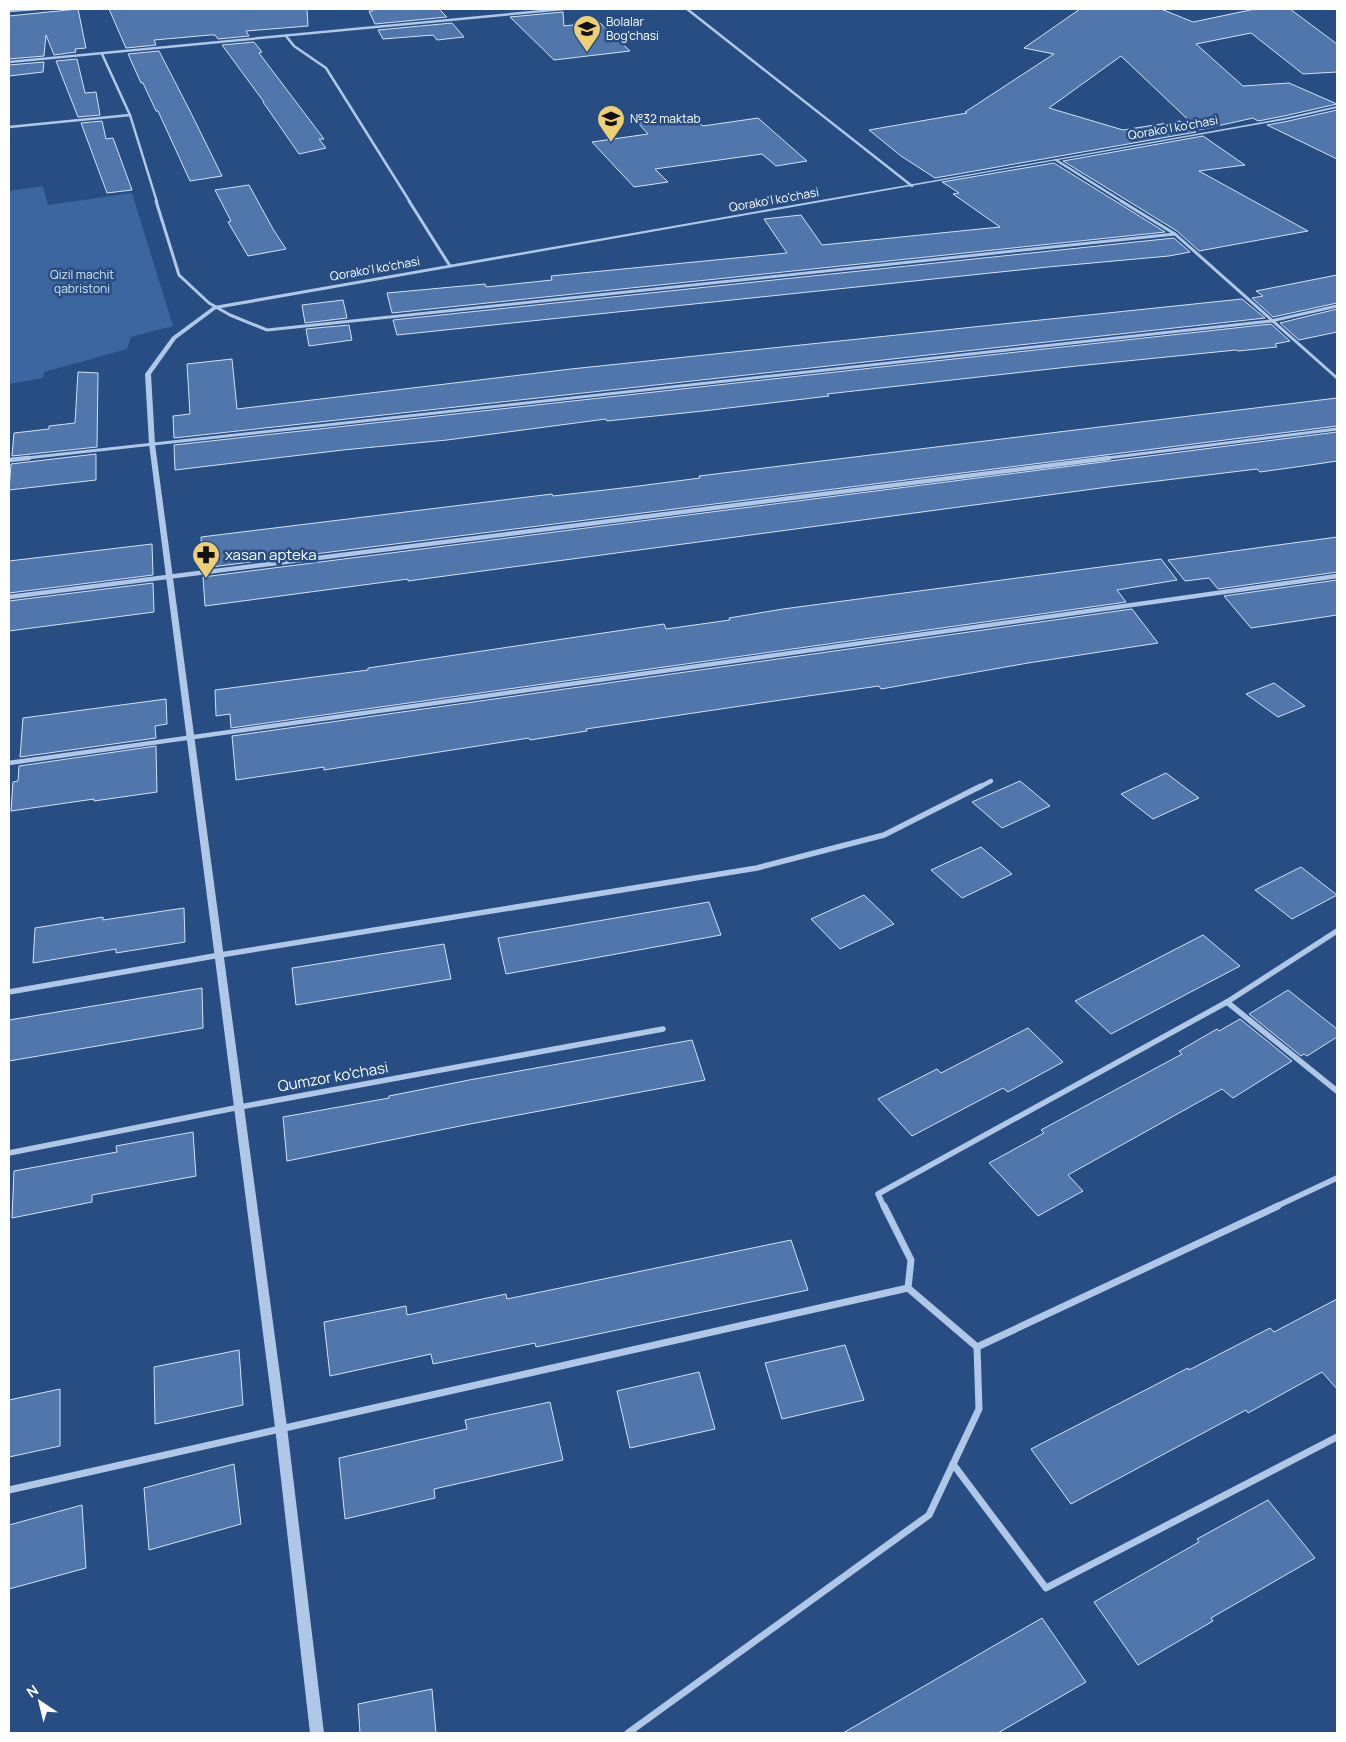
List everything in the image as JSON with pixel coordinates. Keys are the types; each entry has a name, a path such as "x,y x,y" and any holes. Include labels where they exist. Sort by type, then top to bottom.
{"street":[{"path":"9,11 38,9"},
{"path":"9,62 564,9"},
{"path":"687,9 912,186"},
{"path":"286,36 291,45 319,61 326,68 450,266"},
{"path":"102,54 130,115 179,275 195,294 214,308 267,330 1175,234"},
{"name":"Qorako'l ko'chasi","path":"214,308 912,186 1284,119 1337,106"},
{"path":"9,127 130,115"},
{"path":"1056,160 1175,234 1337,378"},
{"path":"9,460 1271,321 1337,306"},
{"path":"214,308 174,338 148,374 152,444 281,1427 317,1733"},
{"path":"9,597 1337,429"},
{"path":"9,763 1337,576"},
{"path":"9,992 757,868 884,835 991,781"},
{"path":"908,1288 911,1260 878,1194 1227,1002 1337,931"},
{"path":"1227,1002 1337,1091"},
{"name":"Qumzor ko'chasi","path":"9,1153 663,1029"},
{"path":"977,1347 1337,1178"},
{"path":"628,1733 929,1515 979,1409 977,1347 908,1288"},
{"path":"9,1490 281,1427 908,1288"},
{"path":"953,1464 1046,1588 1337,1437"}],"green space":[{"name":"Qizil machit qabristoni","path":"43,186 48,205 132,193 173,326 131,337 127,349 44,372 43,378 9,384 9,191"}],"building":[{"path":"78,9 86,48 75,49 76,52 54,55 46,35 44,56 9,59 9,16"},
{"path":"109,9 307,9 308,26 246,31 249,36 218,39 215,35 210,35 154,40 156,45 126,48"},
{"path":"372,9 439,9 447,17 375,24 369,11 373,11"},
{"path":"1080,9 1161,9 1193,22 1255,9 1290,9 1337,44 1337,72 1303,74 1251,33 1196,44 1243,86 1289,83 1337,104 1258,121 1253,118 1199,130 1121,56 1049,108 1123,130 1180,121 1196,132 935,178 901,156 869,130 967,113 965,112 1054,54 1024,48"},
{"path":"563,12 564,26 599,22 630,51 554,60 510,17"},
{"path":"452,23 464,37 437,40 433,35 383,39 378,30"},
{"path":"254,42 262,52 259,53 324,139 319,139 326,148 299,154 222,45"},
{"path":"159,51 222,176 190,181 158,111 156,111 143,83 141,83 128,54"},
{"path":"77,59 85,93 96,92 100,115 78,117 56,61"},
{"path":"44,62 43,72 9,76 9,65"},
{"path":"1337,110 1337,159 1267,125 1284,122"},
{"path":"692,116 703,126 758,118 807,161 776,166 762,154 655,169 668,182 634,187 592,142 648,134 638,123"},
{"path":"102,121 106,139 113,138 132,190 107,193 81,123"},
{"path":"1203,136 1245,165 1199,171 1308,231 1199,251 1177,231 1063,161"},
{"path":"1054,163 1165,232 392,313 387,293 485,284 486,287 552,280 551,276 787,253 764,219 801,215 822,245 1000,227 953,194 959,193 942,182"},
{"path":"249,185 286,249 248,256 228,222 231,221 215,190"},
{"path":"1174,238 1190,252 1169,256 397,335 393,320"},
{"path":"1337,275 1337,303 1273,317 1252,298 1263,296 1256,291"},
{"path":"1242,299 1265,318 174,438 173,416 190,414 187,364 232,359 237,409 571,369"},
{"path":"343,300 347,318 305,323 302,305"},
{"path":"1337,309 1337,332 1299,340 1280,323"},
{"path":"1271,324 1290,341 1275,344 1277,347 1077,366 827,394 829,396 703,411 607,421 606,419 447,440 175,470 174,445"},
{"path":"349,325 352,340 309,346 306,329"},
{"path":"78,372 98,373 97,447 12,456 14,433 49,429 49,426 75,423"},
{"path":"1337,398 1337,426 203,568 201,537 552,494 553,496 631,487 700,478 699,476"},
{"path":"1337,432 1337,461 1260,472 1257,469 1108,487 408,581 408,579 205,606 203,577"},
{"path":"96,454 96,480 9,490 11,464"},
{"path":"1337,537 1337,572 1218,589 1209,578 1185,581 1168,560"},
{"path":"152,544 153,575 9,593 9,561"},
{"path":"1161,559 1177,580 1117,590 1126,602 231,728 230,714 216,716 215,690 368,670 368,668 664,624 666,629 730,620 729,618 783,609"},
{"path":"1337,580 1337,615 1251,628 1224,596"},
{"path":"153,583 154,612 9,631 9,601"},
{"path":"1132,609 1158,643 1028,663 881,689 879,686 808,696 586,729 587,731 530,740 529,738 324,770 324,767 236,780 232,736"},
{"path":"1274,683 1305,706 1278,717 1246,694"},
{"path":"166,699 167,724 155,726 156,738 20,757 23,718"},
{"path":"156,746 157,792 11,811 13,782 18,781 19,766"},
{"path":"1166,773 1199,798 1153,819 1121,794"},
{"path":"1020,781 1050,806 1002,828 972,802"},
{"path":"981,847 1012,874 962,898 931,870"},
{"path":"1301,867 1337,895 1292,919 1255,890"},
{"path":"864,895 894,924 840,949 811,919"},
{"path":"709,902 721,935 506,974 498,938"},
{"path":"184,908 185,942 116,953 116,949 33,963 35,928 103,917 103,920"},
{"path":"1203,935 1240,966 1111,1034 1075,1001"},
{"path":"444,944 451,979 296,1005 292,968"},
{"path":"202,988 203,1028 9,1061 9,1020"},
{"path":"1288,990 1337,1029 1337,1037 1307,1056 1304,1054 1301,1056 1249,1014"},
{"path":"1240,1019 1292,1061 1233,1098 1222,1089 1068,1175 1083,1191 1038,1216 989,1163 1044,1133 1041,1130 1182,1054 1179,1051 1217,1029 1219,1031"},
{"path":"1028,1028 1063,1062 1008,1092 1003,1088 912,1136 878,1099 937,1069 941,1073"},
{"path":"692,1040 705,1080 470,1124 287,1161 283,1117 389,1098 389,1096 469,1080"},
{"path":"193,1132 196,1176 92,1195 92,1202 12,1218 14,1171 117,1152 116,1146"},
{"path":"791,1240 808,1290 536,1347 535,1343 433,1364 431,1354 330,1376 324,1322 406,1306 407,1315 506,1294 507,1299"},
{"path":"1337,1299 1337,1389 1322,1372 1248,1413 1246,1410 1071,1504 1031,1449 1188,1368 1189,1370 1270,1328 1274,1332"},
{"path":"845,1345 864,1400 782,1419 765,1363"},
{"path":"239,1350 243,1405 155,1424 154,1367"},
{"path":"699,1372 715,1429 630,1448 617,1391"},
{"path":"60,1389 60,1446 9,1457 9,1400"},
{"path":"550,1402 563,1460 434,1489 435,1498 345,1519 339,1458 467,1429 465,1420"},
{"path":"234,1464 241,1524 149,1550 144,1488"},
{"path":"1268,1500 1315,1558 1211,1618 1213,1621 1138,1665 1094,1602 1199,1542 1197,1539"},
{"path":"82,1505 86,1568 9,1589 9,1525"},
{"path":"1042,1618 1086,1682 998,1733 843,1733"},
{"path":"432,1689 436,1733 360,1733 358,1704"}],"place":[{"name":"Bolalar Bog'chasi","path":"587,53"},
{"name":"№32 maktab","path":"611,143"},
{"name":"xasan apteka","path":"206,579"}]}
